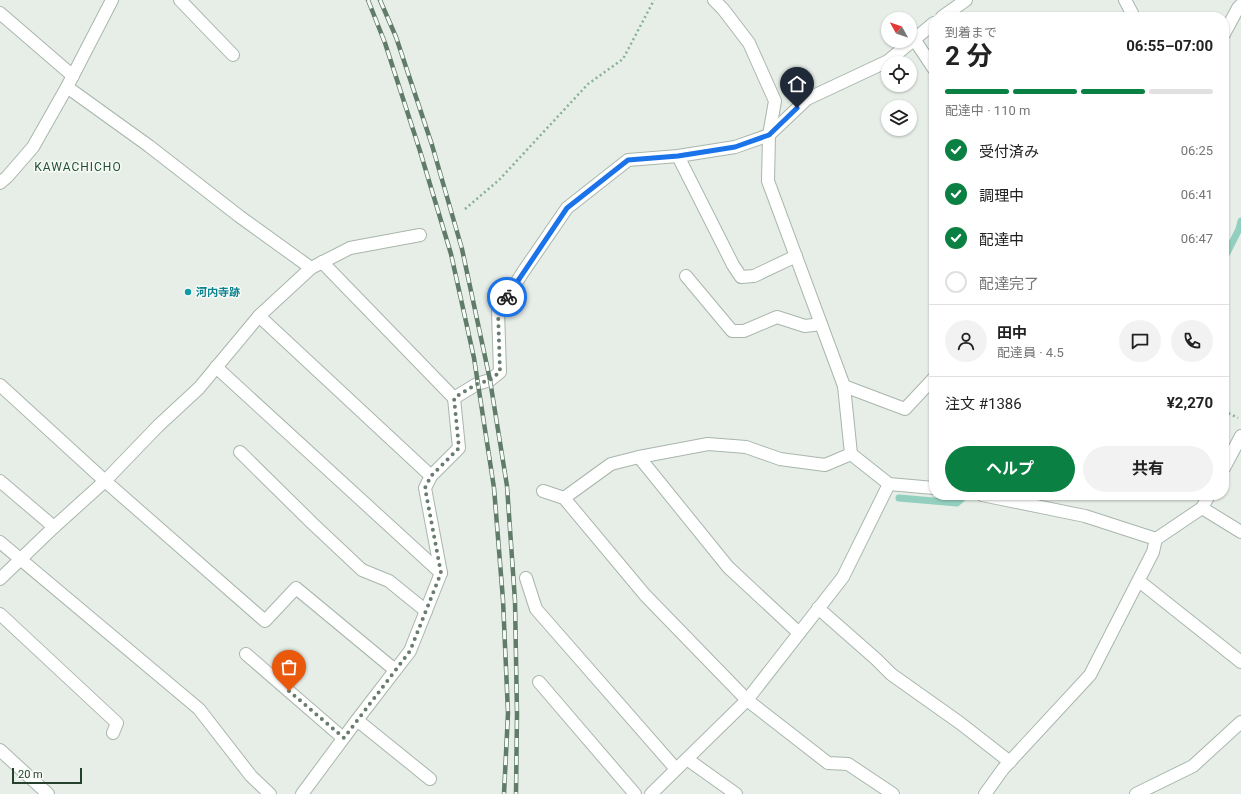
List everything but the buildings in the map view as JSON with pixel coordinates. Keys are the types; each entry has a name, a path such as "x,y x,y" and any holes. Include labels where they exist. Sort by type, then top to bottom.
{"street":[{"path":"180,0 233,55"},
{"path":"714,0 723,9 749,43 775,101 769,135 768,181 844,386 851,454 889,484 929,488"},
{"path":"949,12 966,0"},
{"path":"1125,0 1131,12"},
{"path":"0,183 33,147 70,81 109,1"},
{"path":"1229,25 1241,5"},
{"path":"0,13 70,81 149,146 239,216 311,268"},
{"path":"917,37 929,27"},
{"path":"917,44 929,62"},
{"path":"454,398 477,384 490,380 500,372 498,311 567,208 628,160 678,156 735,147 769,135 806,99 888,61 903,48"},
{"path":"678,156 733,265 741,277 754,276 796,256"},
{"path":"0,579 105,481 158,426 199,388 260,316 311,268 350,248 420,235"},
{"path":"302,794 410,651 441,573 425,488 431,476 459,448 454,398 322,262"},
{"path":"686,276 732,330 744,331 777,317 804,326 821,324"},
{"path":"260,316 431,476"},
{"path":"216,367 441,573"},
{"path":"844,386 905,409 929,383"},
{"path":"0,385 105,481 265,621 296,588 395,670"},
{"path":"1229,459 1241,436"},
{"path":"564,498 611,464 639,457 708,444 746,447 780,459 825,465 851,454"},
{"path":"240,452 362,570 389,581 426,611"},
{"path":"639,457 728,567 798,633"},
{"path":"0,481 54,527"},
{"path":"651,794 746,700 843,577 889,484"},
{"path":"543,491 564,498 645,595 746,700 828,763 848,764 893,794"},
{"path":"1007,500 1085,516 1156,539"},
{"path":"985,794 1010,762 1090,675 1139,581 1153,552 1156,539 1202,508 1206,500"},
{"path":"1202,508 1241,532"},
{"path":"0,542 198,708 250,776 270,794"},
{"path":"526,578 536,609 676,770"},
{"path":"1139,581 1241,662"},
{"path":"818,608 891,674 960,723 1010,762"},
{"path":"0,614 117,723 113,733"},
{"path":"246,654 344,738"},
{"path":"539,682 636,794"},
{"path":"357,720 430,779"},
{"path":"1136,794 1193,766 1241,722"},
{"path":"0,750 48,794"},
{"path":"687,760 736,794"}],"path":[{"path":"465,209 499,180 588,84 623,59 654,0"},
{"path":"1229,414 1241,420"}],"waterway":[{"path":"1229,249 1239,229 1241,221"},
{"path":"899,498 957,503 960,500"}],"railway":[{"path":"368,0 385,43 451,254 474,358 494,488 503,600 508,713 504,794"},
{"path":"380,0 396,37 432,145 462,249 490,380 507,486 515,601 517,714 516,794"}],"way so far":[{"path":"289,691 344,738 410,651 441,573 425,488 431,476 459,448 454,398 477,384 490,380 500,372 498,311 507,297"}],"place":[{"name":"河内寺跡","path":"188,292"}],"district":[{"name":"KAWACHICHO","path":"78,167"}],"route":[{"path":"507,297 567,208 628,160 678,156 735,147 769,135 797,108"}]}
